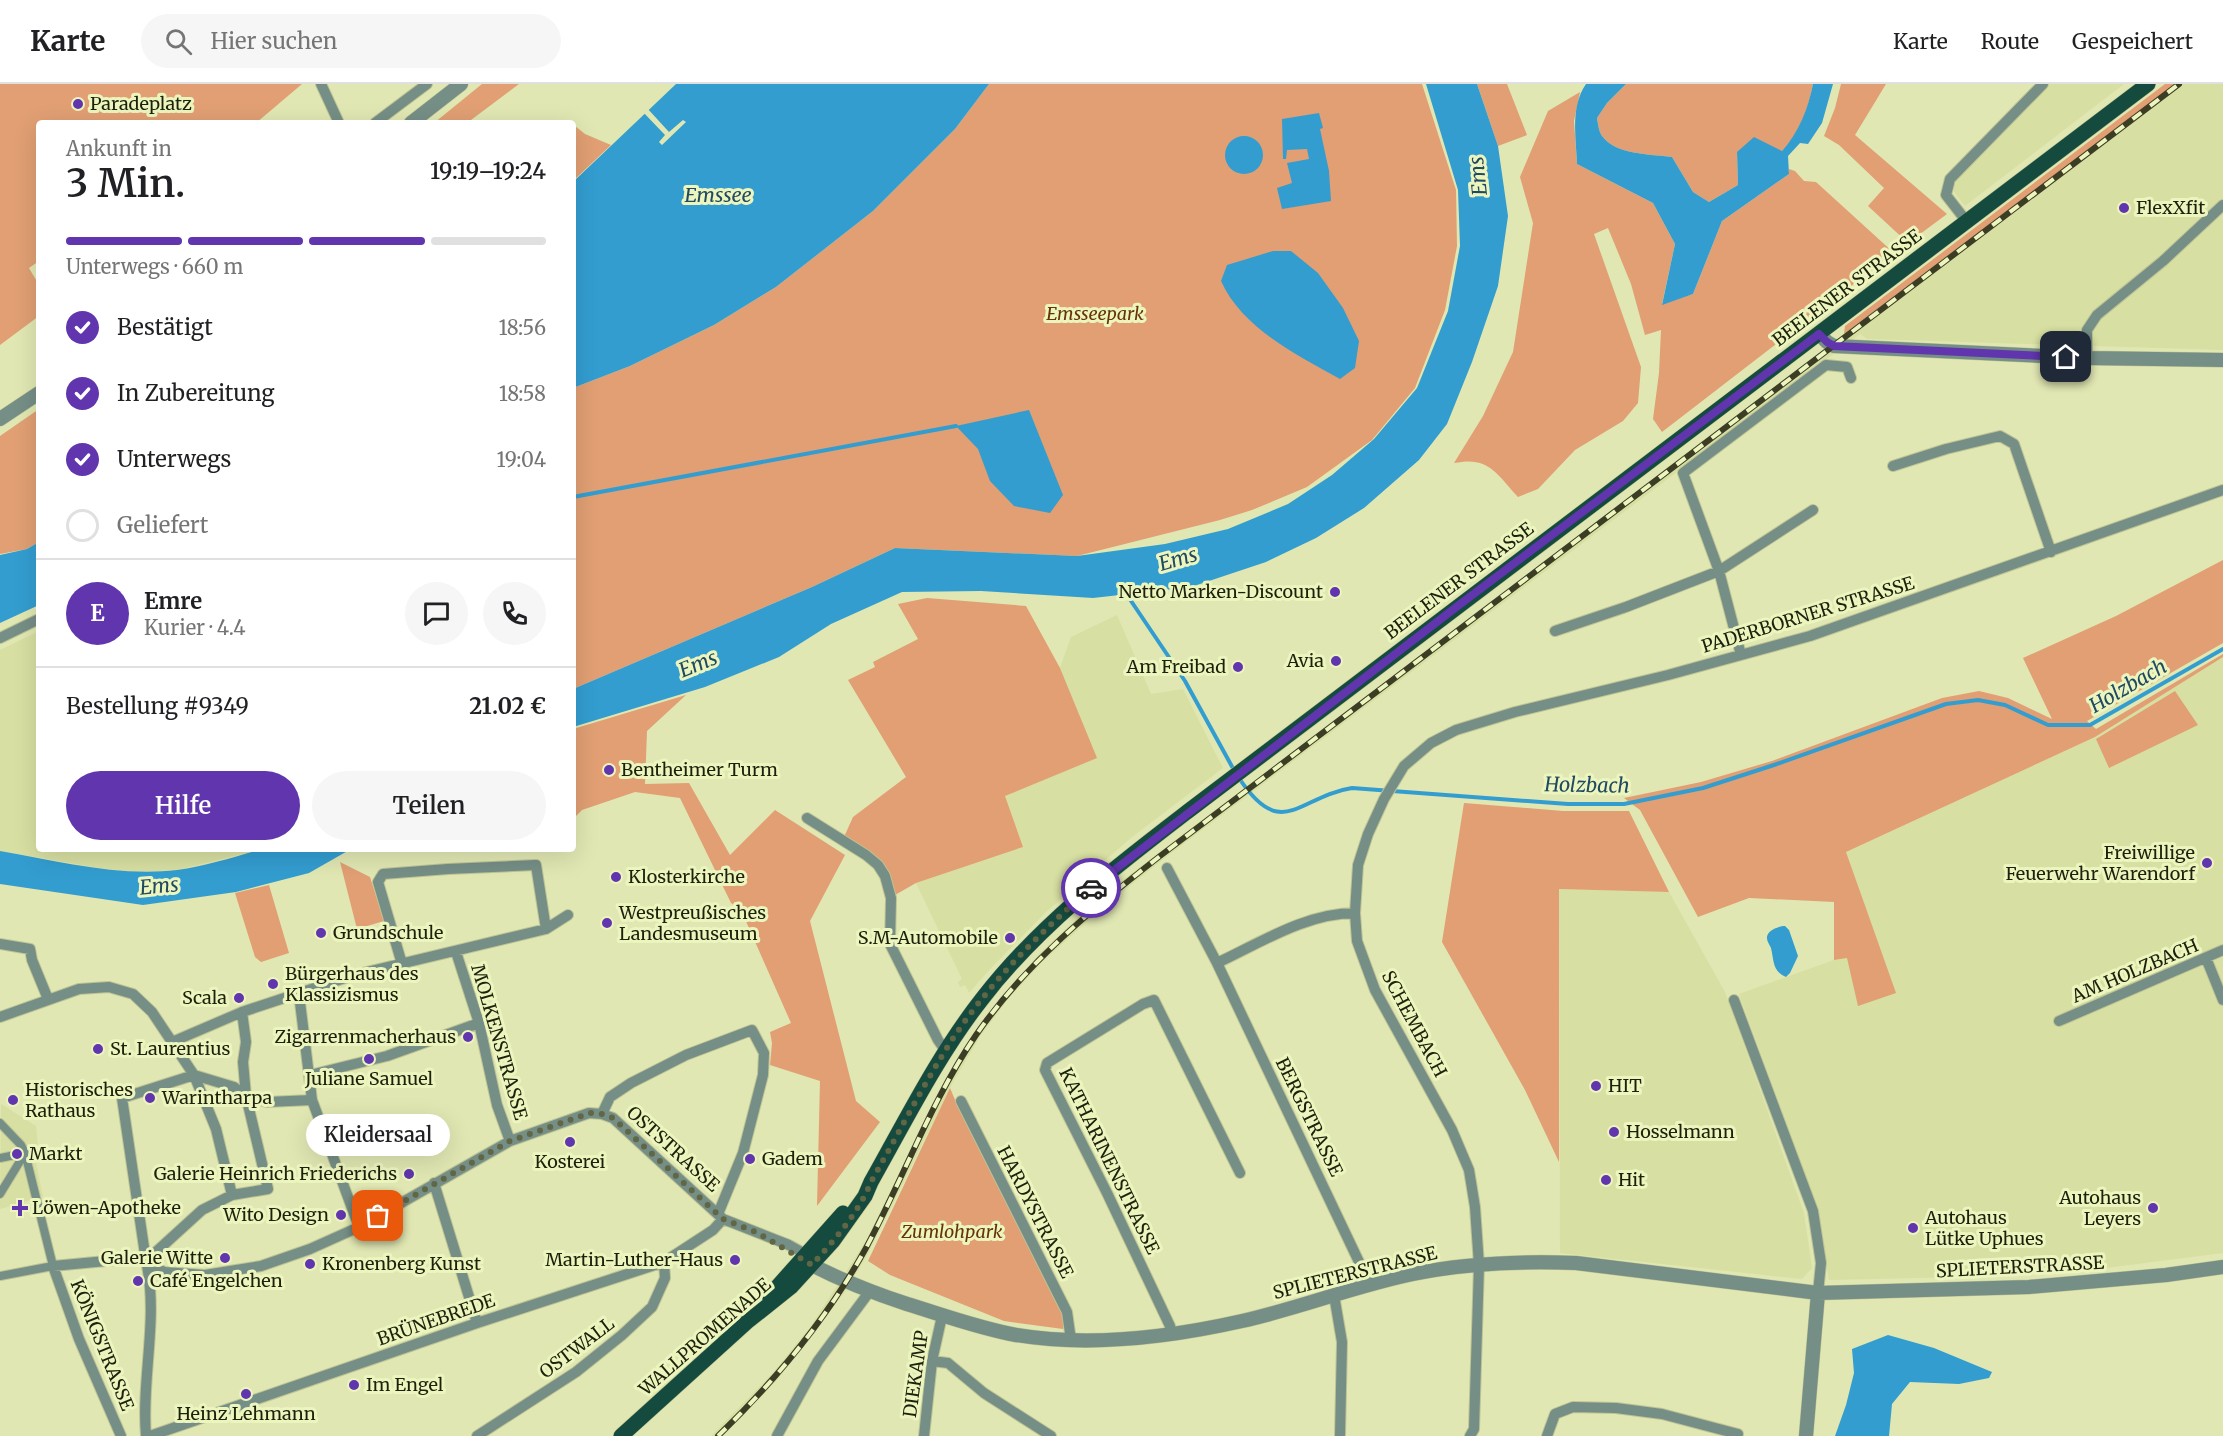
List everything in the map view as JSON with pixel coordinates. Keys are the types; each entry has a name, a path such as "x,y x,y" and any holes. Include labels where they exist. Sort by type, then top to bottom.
{"main road":[{"name":"BEELENER STRASSE","path":"809,1260 852,1215 865,1196 945,1050 1003,974 1054,921 1124,862 1459,605 2148,84"},
{"name":"WALLPROMENADE","path":"621,1436 747,1322 787,1292 809,1260"}],"street":[{"path":"321,84 338,120"},
{"path":"379,120 427,84"},
{"path":"415,120 461,84"},
{"path":"1967,222 1946,195 1950,179 2043,84"},
{"path":"2087,357 2088,330 2097,315 2163,261 2223,205"},
{"path":"1819,334 1834,346 2087,357 2223,360"},
{"path":"1742,654 1719,571 1683,473 1826,365 1847,368 1851,378"},
{"path":"0,419 36,395"},
{"path":"1893,466 1946,449 2000,436 2014,444 2050,552"},
{"name":"PADERBORNER STRASSE","path":"1404,766 1431,743 1456,730 1515,712 1668,675 1810,636 2223,490"},
{"path":"1555,631 1626,607 1719,571 1813,510"},
{"path":"0,638 36,620"},
{"name":"SCHEMBACH","path":"1404,766 1384,799 1368,834 1358,866 1354,914 1357,941 1375,990 1452,1130 1469,1170 1475,1207 1479,1264 1474,1429 1470,1436"},
{"path":"807,818 866,855 878,865 885,876 891,898 890,944 945,1050"},
{"path":"402,964 378,882 383,874 448,868 536,865 546,929"},
{"name":"BERGSTRASSE","path":"1167,868 1217,963 1370,1285"},
{"path":"1217,963 1306,922 1354,914"},
{"path":"172,1042 242,1012 354,975 546,929 568,915"},
{"path":"0,944 30,949 32,960 48,999"},
{"name":"AM HOLZBACH","path":"2059,1021 2223,950"},
{"name":"MOLKENSTRASSE","path":"456,952 479,1023 497,1106 510,1141"},
{"path":"2206,958 2223,1000"},
{"path":"0,1017 79,989 109,987 133,994 152,1012 194,1075 216,1129 232,1195"},
{"path":"299,994 312,1100 359,1227"},
{"name":"KATHARINENSTRASSE","path":"1171,1333 1170,1326 1107,1193 1045,1070 1047,1063 1143,1004 1154,1000 1240,1173"},
{"path":"1734,1000 1813,1211 1821,1263 1806,1436"},
{"path":"146,1261 202,1210 232,1195 268,1189 246,1096 243,1062 246,1042 242,1012"},
{"path":"310,1075 387,1056 479,1023"},
{"path":"602,1114 610,1097 631,1083 724,1038 752,1030 764,1053 763,1075 743,1154 721,1217"},
{"path":"148,1436 144,1412 151,1282 122,1098 194,1075 234,1087 246,1096 267,1102 312,1100"},
{"name":"HARDYSTRASSE","path":"961,1101 1066,1312 1071,1340"},
{"name":"OSTSTRASSE","path":"146,1261 164,1272 205,1275 261,1266 310,1249 359,1227 434,1182 510,1141 590,1113 613,1118 721,1217 756,1232 809,1260"},
{"path":"0,1123 21,1145 25,1153 53,1266"},
{"path":"0,1158 25,1153"},
{"path":"0,1194 25,1153"},
{"path":"434,1182 477,1323"},
{"name":"BRÜNEBREDE","path":"148,1436 477,1323 664,1262 713,1230 721,1217"},
{"path":"0,1276 53,1266 138,1258 146,1261"},
{"name":"SPLIETERSTRASSE","path":"809,1260 870,1292 942,1317 1015,1335 1071,1340 1171,1333 1240,1322 1412,1274 1479,1264 1576,1263 1818,1293 2029,1287 2166,1275 2223,1267"},
{"name":"SPLIETERSTRASSE","path":"809,1260 891,1294 906,1303"},
{"name":"OSTWALL","path":"477,1436 576,1372 622,1335 652,1307 665,1278 664,1262"},
{"name":"KÖNIGSTRASSE","path":"53,1266 79,1339 121,1436"},
{"path":"777,1436 818,1361 870,1292"},
{"path":"1334,1295 1342,1342 1340,1436"},
{"name":"DIEKAMP","path":"924,1436 932,1361 942,1317"},
{"path":"932,1361 948,1363 984,1393 1051,1436"},
{"path":"1546,1436 1555,1414 1573,1407 1616,1408 1662,1414 1737,1435"}],"shaded area":[{"path":"2050,84 2124,84 1965,206 1954,192 1954,182"},
{"path":"2175,84 2223,84 2223,350 1867,339 1860,334 1170,854 1107,904 1043,961 1009,998 981,1035 953,1082 865,1259 844,1293 777,1380 723,1436 711,1436 772,1374 811,1326 866,1241 946,1079 976,1031 1038,955 1069,926 1103,895"},
{"path":"1117,615 1151,694 1183,689 1223,768 1132,837 1047,911 969,993 965,985 960,987 958,982 962,979 916,883 1023,847 1005,796 1096,758 1060,668 1071,637"},
{"path":"36,632 36,852 250,852 177,870 141,872 111,870 0,851 0,650"},
{"path":"2223,657 2223,1253 2082,1271 2006,1276 1829,1280 1818,1210 1739,994 1834,960 1847,958 1895,993 1846,852 2095,737"},
{"path":"1559,889 1669,892 1725,992 1804,1213 1812,1268 1802,1279 1560,1253"},
{"name":"Markt","path":"1,1104 36,1126 38,1146 33,1147 43,1197 0,1209"}],"green space":[{"path":"0,84 302,84 260,120 36,120 36,263 29,268 36,280 36,318 0,345"},
{"path":"482,84 519,84 471,120 438,120"},
{"name":"Emsseepark","path":"989,84 1422,84 1456,190 1457,246 1445,310 1415,388 1372,440 1307,487 1252,510 1077,556 895,548 812,587 576,688 576,387 630,366 714,325 776,287 873,211 955,129"},
{"path":"1477,84 1507,84 1527,135 1498,146"},
{"path":"1626,84 1813,84 1802,120 1782,151 1737,152 1738,185 1709,202 1693,192 1672,157 1624,150 1608,142 1602,136 1597,118 1607,103"},
{"path":"1841,84 1886,84 1855,135 1947,214 1908,243 1868,206 1884,188 1839,145 1824,136"},
{"path":"2165,84 2175,84 1844,334 1845,326"},
{"path":"1580,92 1574,121 1577,164 1653,203 1675,244 1662,304 1693,294 1722,221 1789,174 1789,169 1795,171 1804,181 1816,182 1894,253 1662,432 1653,419 1659,373 1661,330 1645,335 1631,284 1608,228 1594,234 1641,367 1638,403 1623,421 1575,450 1538,489 1518,497 1491,468 1484,464 1466,461 1454,463 1483,416 1513,352 1533,223 1520,177 1548,111"},
{"path":"576,127 585,134 611,145 576,178"},
{"path":"36,411 36,544 27,549 0,554 0,436"},
{"path":"2223,560 2223,643 2087,721 2096,729 2223,654 2223,657 2095,737 1846,852 1896,993 1858,1006 1847,958 1834,960 1834,902 1749,898 1698,917 1640,810 1624,798 1701,782 1772,761 1942,698 1979,691 2008,698 2052,719 2023,658 2116,616"},
{"path":"927,598 1026,606 1060,668 1097,758 1005,796 1023,847 916,883 895,895 889,874 844,837 853,817 906,777 848,680 875,667 873,662 918,639 898,604"},
{"path":"2175,691 2198,725 2109,768 2096,739"},
{"path":"686,695 647,731 645,784 689,783 730,855 775,810 845,855 810,921 856,1101 880,1122 817,1206 820,1081 770,1065 772,1043 770,1032 791,1023 741,910 731,903 680,798 635,792 582,810 576,816 576,728"},
{"path":"1464,803 1563,811 1629,811 1669,892 1559,889 1559,1162 1525,1090 1442,942"},
{"path":"340,862 370,877 384,921 357,929"},
{"path":"269,885 289,953 261,962 255,957 235,893"},
{"name":"Zumlohpark","path":"950,1088 1064,1313 1063,1329 1004,1321 890,1275 868,1261"}],"water":[{"name":"Emssee","path":"676,84 989,84 955,129 873,211 776,287 714,325 630,366 576,387 576,179"},
{"name":"Ems","path":"1426,84 1477,84 1498,146 1508,216 1498,286 1472,362 1447,424 1419,460 1364,508 1316,538 1266,562 1191,587 1093,598 981,591 902,592 831,624 779,657 705,687 576,726 576,688 812,587 895,548 1077,556 1165,544 1228,529 1288,504 1332,475 1374,439 1417,388 1448,311 1460,246 1458,190"},
{"path":"1586,84 1626,84 1607,103 1597,118 1602,136 1608,142 1624,150 1672,157 1693,192 1709,202 1738,185 1737,152 1754,137 1782,151 1802,120 1813,84 1833,84 1822,123 1808,144 1800,143 1788,156 1789,174 1722,221 1693,294 1662,305 1675,244 1653,203 1577,164 1576,113"},
{"path":"1319,113 1329,171 1331,201 1282,209 1277,188 1292,183 1287,163 1309,159 1307,149 1287,150 1286,159 1283,159 1282,119"},
{"path":"1244,136 1257,142 1263,155 1257,168 1244,174 1231,168 1225,155 1231,142"},
{"path":"1273,251 1291,251 1318,273 1343,308 1359,341 1355,368 1340,379 1272,339 1242,313 1230,298 1221,281 1227,265"},
{"path":"1029,410 1063,495 1050,513 1014,506 990,481 978,449 956,426"},
{"path":"36,544 36,606 0,623 0,555 27,549"},
{"name":"Ems","path":"0,851 110,870 155,872 220,861 252,852 346,852 309,873 236,892 143,905 0,884"},
{"path":"1785,926 1789,930 1798,956 1786,977 1781,975 1776,968 1767,938 1771,931"},
{"path":"1888,1335 1934,1348 1992,1372 1989,1378 1959,1384 1910,1382 1892,1404 1889,1436 1835,1436 1854,1373 1852,1349"}],"pier":[{"path":"647,108 669,132 683,120 686,122 662,145 659,142 665,135 643,112"}],"waterway":[{"path":"576,496 956,426"},
{"name":"Holzbach","path":"1125,592 1185,681 1235,772"},
{"name":"Holzbach","path":"1239,778 1254,797 1267,808 1280,812 1292,810 1352,788 1568,804 1624,804 1703,788 1946,704 1978,700 2005,705 2048,725 2090,725 2223,649"}],"railway":[{"path":"718,1436 780,1371 835,1299 866,1248 931,1113 960,1060 995,1009 1061,938 1160,856 2179,84"}],"way so far":[{"path":"378,1216 434,1182 510,1141 590,1113 602,1114 613,1118 723,1219 756,1232 812,1265 833,1241 865,1196 945,1050 982,999 1041,933 1091,888"}],"place":[{"name":"Paradeplatz","path":"78,104"},
{"name":"FlexXfit","path":"2124,208"},
{"name":"Netto Marken-Discount","path":"1335,592"},
{"name":"Avia","path":"1336,661"},
{"name":"Am Freibad","path":"1238,667"},
{"name":"Bentheimer Turm","path":"609,770"},
{"name":"Freiwillige Feuerwehr Warendorf","path":"2207,863"},
{"name":"Klosterkirche","path":"616,877"},
{"name":"Westpreußisches Landesmuseum","path":"607,923"},
{"name":"Grundschule","path":"321,933"},
{"name":"S.M-Automobile","path":"1010,938"},
{"name":"Bürgerhaus des Klassizismus","path":"273,984"},
{"name":"Scala","path":"239,998"},
{"name":"Zigarrenmacherhaus","path":"468,1037"},
{"name":"St. Laurentius","path":"98,1049"},
{"name":"Juliane Samuel","path":"369,1059"},
{"name":"HIT","path":"1596,1086"},
{"name":"Warintharpa","path":"150,1098"},
{"name":"Historisches Rathaus","path":"13,1100"},
{"name":"Hosselmann","path":"1614,1132"},
{"name":"Kosterei","path":"570,1142"},
{"name":"Markt","path":"17,1154"},
{"name":"Gadem","path":"750,1159"},
{"name":"Galerie Heinrich Friederichs","path":"409,1174"},
{"name":"Hit","path":"1606,1180"},
{"name":"Löwen-Apotheke","path":"20,1208"},
{"name":"Autohaus Leyers","path":"2153,1208"},
{"name":"Wito Design","path":"341,1215"},
{"name":"Kleidersaal","path":"378,1216"},
{"name":"Autohaus Lütke Uphues","path":"1913,1228"},
{"name":"Galerie Witte","path":"225,1258"},
{"name":"Martin-Luther-Haus","path":"735,1260"},
{"name":"Kronenberg Kunst","path":"310,1264"},
{"name":"Café Engelchen","path":"138,1281"},
{"name":"Im Engel","path":"354,1385"},
{"name":"Heinz Lehmann","path":"246,1394"}],"route":[{"path":"1091,888 1459,605 1819,334 1834,346 2066,357"}]}
